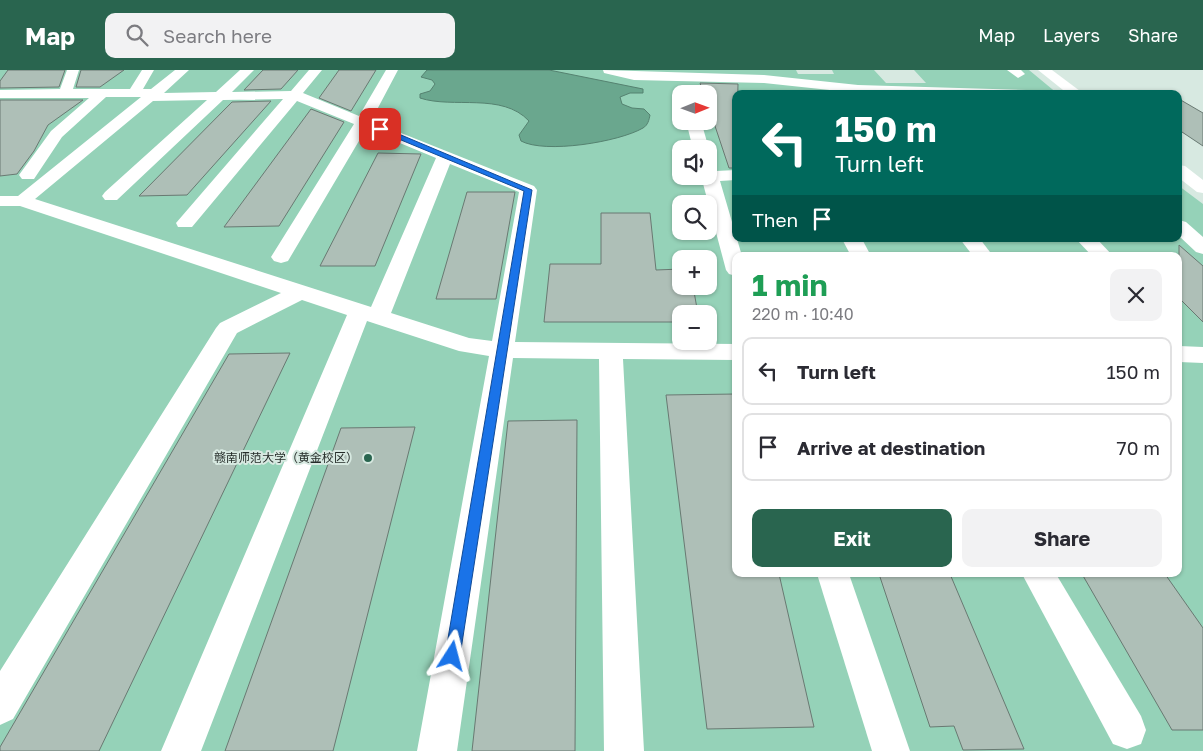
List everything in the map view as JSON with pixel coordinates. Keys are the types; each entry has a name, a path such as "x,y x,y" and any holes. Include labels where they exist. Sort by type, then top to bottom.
{"street":[{"path":"65,94 73,70"},
{"path":"134,93 148,70"},
{"path":"22,200 183,70"},
{"path":"112,196 248,70"},
{"path":"185,223 316,70"},
{"path":"281,257 363,122 392,70"},
{"path":"609,70 634,76 679,77 708,74 907,90"},
{"path":"1044,70 1072,90"},
{"path":"764,79 788,72 861,87"},
{"path":"945,76 952,90"},
{"path":"679,77 681,85"},
{"path":"764,79 770,90"},
{"path":"0,94 295,95 528,190 437,751"},
{"path":"0,109 23,94"},
{"path":"28,175 56,134 102,94"},
{"path":"181,751 369,314 445,155"},
{"path":"1182,172 1203,188"},
{"path":"717,174 732,175"},
{"path":"712,185 732,256"},
{"path":"0,201 22,200 467,346 503,350 732,352"},
{"path":"1182,229 1203,248"},
{"path":"972,242 980,252"},
{"path":"1089,242 1099,252"},
{"path":"0,706 228,328 300,292"},
{"path":"611,352 624,751"},
{"path":"1182,354 1203,355"},
{"path":"834,577 891,750"},
{"path":"1040,577 1127,730"}],"shaded area":[{"name":"赣南师范大学（黄金校区）","path":"0,70 796,70 798,74 834,74 832,70 874,70 886,83 926,83 914,70 1029,70 1053,90 732,90 732,242 1182,242 1182,188 1203,204 1203,751 0,751"},
{"path":"427,70 549,70 643,89 643,93 630,93 620,97 622,104 632,108 644,109 650,117 643,128 617,138 582,145 532,145 521,141 519,135 529,121 518,112 491,104 433,101 420,98 420,94 430,91 435,84 432,80 421,77"}],"building":[{"path":"8,70 65,70 59,87 0,88 0,81"},
{"path":"81,70 124,70 100,87 76,87"},
{"path":"263,70 298,70 281,89 244,90"},
{"path":"339,70 376,70 351,111 319,98"},
{"path":"700,83 738,84 738,90 732,90 732,168 729,168 716,130 718,130 718,85 701,85"},
{"path":"0,100 83,100 48,125 34,151 17,174 0,176"},
{"path":"271,101 187,195 139,196 232,102"},
{"path":"1182,101 1203,113 1203,146 1182,132"},
{"path":"311,109 344,122 279,226 224,227"},
{"path":"378,153 421,154 375,266 320,266"},
{"path":"467,192 515,192 496,299 436,299"},
{"path":"601,213 650,213 656,270 672,269 672,295 695,295 696,305 672,305 672,322 544,322 550,264 601,264"},
{"path":"1179,245 1203,266 1203,322 1182,301 1182,252 1179,252"},
{"path":"290,353 99,751 0,751 0,747 229,354"},
{"path":"732,394 732,577 780,577 814,727 707,729 666,395"},
{"path":"577,420 575,751 472,751 508,421"},
{"path":"415,427 333,751 225,751 341,428"},
{"path":"880,577 951,577 1024,749 963,750 954,726 930,727"},
{"path":"1084,577 1167,577 1203,628 1203,730 1172,730"}],"place":[{"name":"赣南师范大学（黄金校区）","path":"368,458"}],"route":[{"path":"380,129 528,190 452,656"}]}
